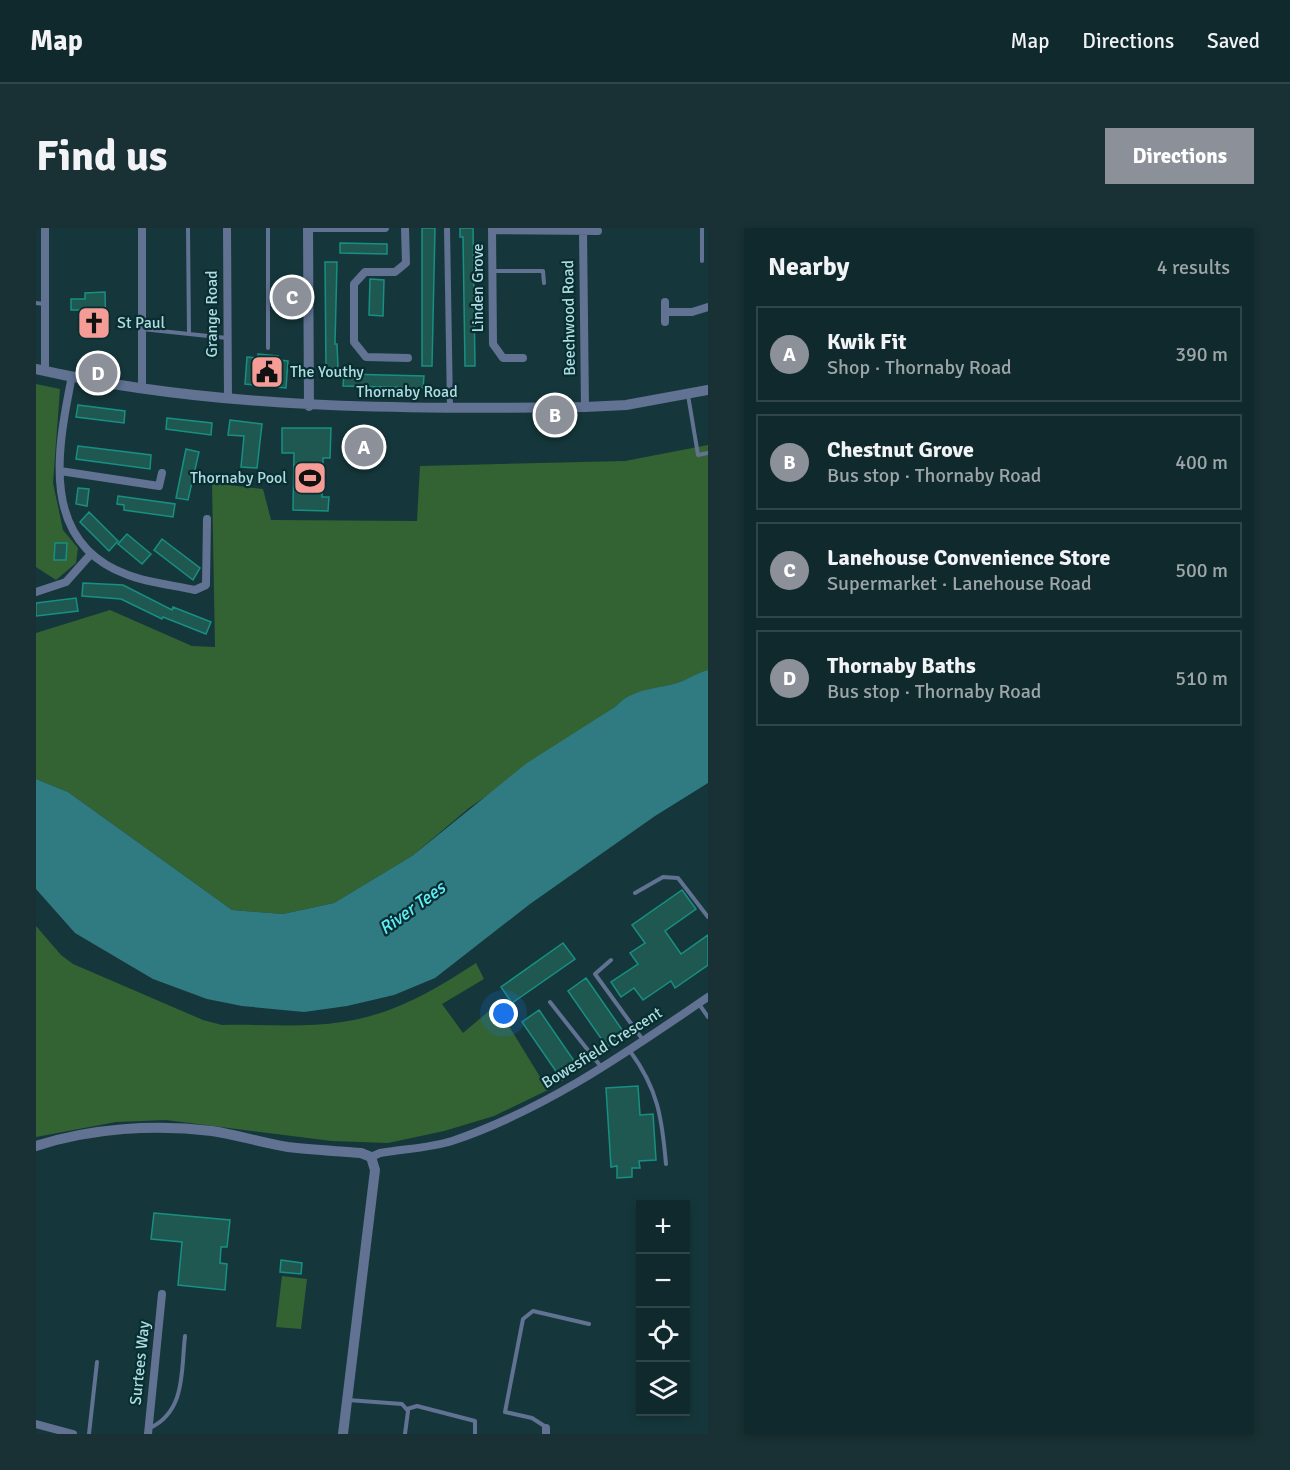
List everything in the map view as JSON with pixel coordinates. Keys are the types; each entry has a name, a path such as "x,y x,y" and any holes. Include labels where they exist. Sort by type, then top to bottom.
{"street":[{"path":"40,370 45,228"},
{"path":"142,228 142,387"},
{"name":"Grange Road","path":"227,228 228,399"},
{"path":"309,406 308,228 385,228"},
{"path":"405,228 406,263 395,272 365,272 354,284 354,342 366,357 408,358"},
{"path":"447,228 450,408"},
{"name":"Linden Grove","path":"523,358 503,358 493,344 492,229 598,231"},
{"name":"Beechwood Road","path":"583,229 585,407"},
{"path":"665,322 665,307 692,312 708,306"},
{"name":"Thornaby Road","path":"40,370 228,399 309,406 585,407 626,405 708,390"},
{"path":"72,376 62,422 60,501 71,532 90,555 129,576 195,590 206,585 207,519"},
{"path":"60,471 159,486 162,473"},
{"path":"36,592 66,582 90,555"},
{"name":"Bowesfield Crescent","path":"36,1146 86,1134 129,1129 213,1131 288,1146 361,1153 371,1157 380,1153 451,1141 546,1102 603,1068 708,997"},
{"path":"343,1434 375,1170 371,1157"},
{"name":"Surtees Way","path":"149,1431 162,1294"},
{"path":"36,1424 73,1434"}],"lane":[{"path":"188,228 189,334"},
{"path":"268,228 268,348"},
{"path":"702,228 702,261"},
{"path":"492,271 543,271 544,283"},
{"path":"142,329 227,338"},
{"path":"688,395 698,455 708,453"},
{"path":"635,893 663,877 678,878 708,918"},
{"path":"612,960 595,974 644,1041"},
{"path":"550,1002 603,1068"},
{"path":"699,1003 708,1017"},
{"path":"630,1050 653,1088 661,1112 666,1164"},
{"path":"546,1431 532,1418 505,1412 523,1319 533,1311 589,1324"},
{"path":"149,1431 176,1406 185,1336"},
{"path":"89,1434 97,1362"},
{"path":"348,1400 402,1404 406,1409 405,1434"},
{"path":"406,1409 417,1406 475,1421 475,1434"}],"green space":[{"path":"36,384 60,389 53,483 63,530 78,548 76,563 56,580 36,567"},
{"path":"708,445 708,670 677,683 644,691 622,701 469,808 412,856 334,903 283,914 232,910 68,792 36,779 36,633 110,610 192,646 215,647 212,483 263,489 271,520 417,521 420,466 625,461"},
{"path":"36,926 61,955 73,964 203,1020 222,1025 313,1025 360,1019 412,1000 476,963 484,979 442,1004 463,1033 496,1005 548,1090 494,1116 444,1131 388,1143 332,1141 166,1120 116,1122 36,1137"},
{"path":"282,1276 307,1279 301,1329 276,1327"}],"water":[{"name":"River Tees","path":"708,670 708,783 655,816 530,904 435,978 394,995 347,1006 304,1012 242,1006 207,999 153,979 75,933 36,889 36,779 68,792 232,910 283,914 334,903 412,856 527,763 629,696 644,690 677,683"}],"building":[{"path":"422,228 435,228 432,366 422,366"},
{"path":"460,228 473,228 475,366 465,366 463,237 460,237"},
{"path":"340,243 387,244 387,254 340,253"},
{"path":"325,262 337,262 335,344 337,344 338,368 326,368"},
{"path":"370,279 384,280 383,316 369,315"},
{"name":"St Paul","path":"105,292 106,336 81,337 81,310 71,310 71,299 85,299 85,293"},
{"name":"The Youthy","path":"258,354 278,356 278,360 288,361 286,388 245,384 247,357 258,358"},
{"path":"344,374 424,376 423,388 343,386"},
{"path":"78,405 125,411 124,423 76,417"},
{"path":"167,418 212,423 211,435 166,429"},
{"path":"230,420 262,424 257,468 241,467 244,436 228,435"},
{"name":"Thornaby Pool","path":"282,428 331,428 330,458 323,458 322,497 329,497 328,511 293,510 294,453 282,453"},
{"path":"78,446 151,455 150,469 76,459"},
{"path":"186,449 199,452 188,500 176,498"},
{"path":"78,488 89,489 87,506 76,504"},
{"path":"118,496 175,504 173,517 124,510 124,505 117,504"},
{"path":"89,512 118,541 109,551 80,522"},
{"path":"127,534 151,554 142,564 118,544"},
{"path":"162,539 200,568 193,580 154,550"},
{"path":"55,543 67,543 66,560 54,560"},
{"path":"83,583 123,585 172,610 173,607 211,622 206,634 163,617 162,619 121,599 82,596"},
{"path":"76,598 78,611 36,616 36,603"},
{"path":"682,890 696,909 665,931 681,954 708,935 708,965 675,988 671,981 643,1000 634,988 621,997 611,982 638,964 630,953 645,943 632,925"},
{"path":"563,943 575,959 512,1003 501,987"},
{"path":"586,978 625,1034 607,1047 568,991"},
{"path":"539,1010 579,1068 562,1080 522,1022"},
{"path":"638,1086 640,1115 653,1114 656,1160 639,1161 640,1168 632,1168 632,1177 617,1178 617,1166 611,1167 606,1088"},
{"path":"154,1213 230,1220 227,1247 221,1247 220,1263 227,1264 225,1290 178,1285 182,1242 151,1239"},
{"path":"281,1260 302,1263 301,1274 280,1272"}],"place":[{"name":"Lanehouse Convenience Store","path":"292,297"},
{"name":"St Paul","path":"94,323"},
{"name":"The Youthy","path":"267,372"},
{"name":"Thornaby Baths","path":"98,373"},
{"name":"Chestnut Grove","path":"555,415"},
{"name":"Kwik Fit","path":"364,447"},
{"name":"Thornaby Pool","path":"310,478"}]}
